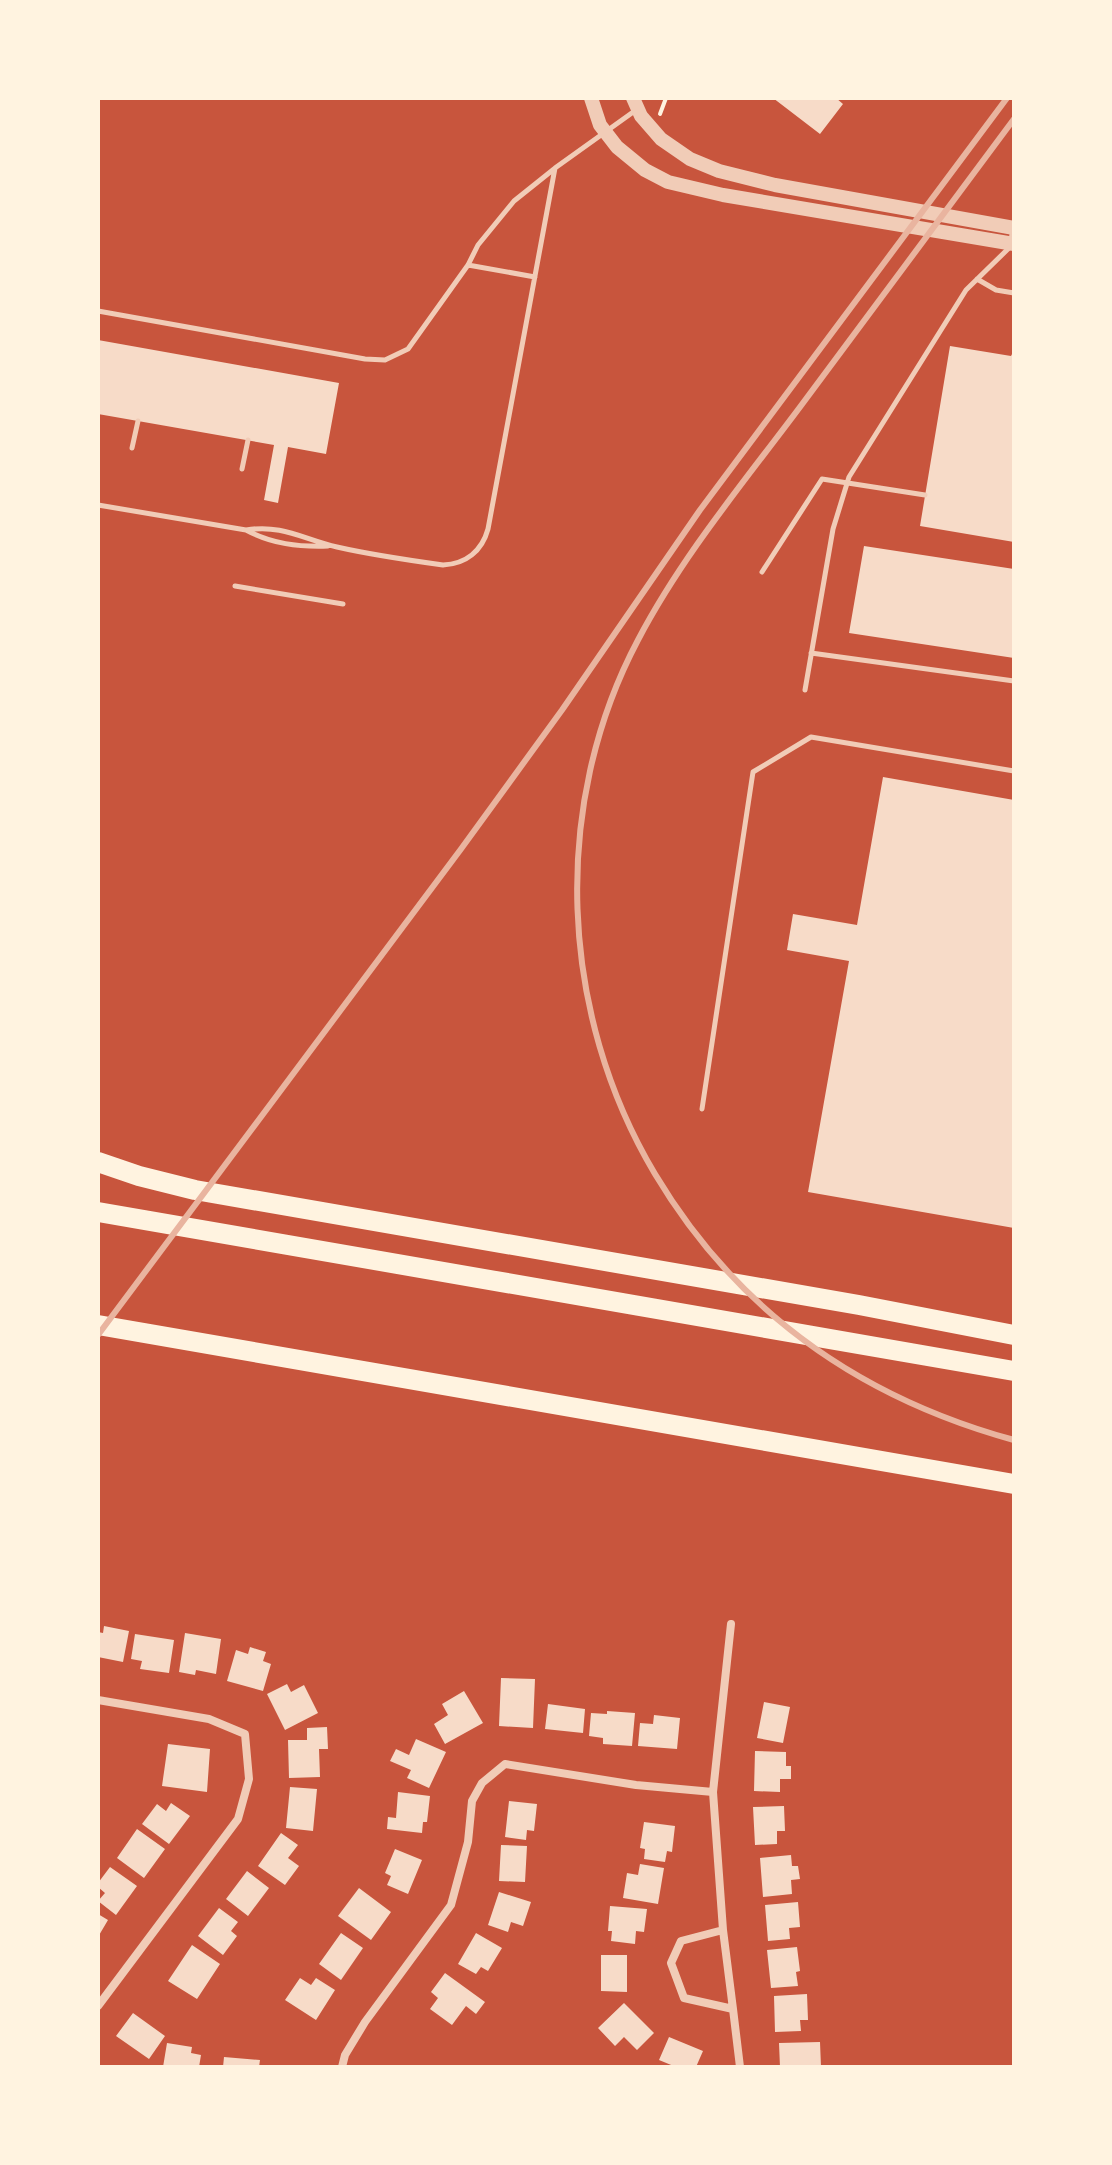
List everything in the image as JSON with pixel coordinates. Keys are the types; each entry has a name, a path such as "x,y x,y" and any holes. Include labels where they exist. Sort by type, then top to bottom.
{"highway":[{"path":"98,1162 139,1176 207,1192 859,1305 1014,1335"},
{"path":"98,1212 1014,1371"},
{"path":"98,1325 1014,1484"}],"street":[{"path":"591,98 604,131 636,164 655,176 683,187 1012,244"},
{"path":"635,104 654,132 676,150 733,175 1014,228"},
{"path":"731,1624 713,1792 723,1930 740,2067"},
{"path":"98,1700 209,1719 245,1734 249,1779 238,1819 98,2006"},
{"path":"342,2067 345,2055 365,2022 451,1905 468,1842 472,1801 482,1783 505,1764 636,1785 713,1792"},
{"path":"723,1930 681,1941 671,1963 684,1998 733,2009"}],"lane":[{"path":"98,311 365,359 385,360 401,354 417,339 468,265 478,245 514,201 635,104"},
{"path":"98,505 246,530 265,527 302,534 334,546 443,565 463,561 479,548 488,529 555,168"},
{"path":"805,690 833,529 847,483 966,290 1012,244 1014,228"},
{"path":"468,265 535,277"},
{"path":"977,279 996,290 1014,293"},
{"path":"132,448 138,421"},
{"path":"242,469 248,440"},
{"path":"762,572 822,479 925,495"},
{"path":"246,530 264,540 299,547 334,546"},
{"path":"235,586 343,604"},
{"path":"811,653 1014,681"},
{"path":"702,1109 753,772 811,737 1014,771"}],"path":[{"path":"658,116 666,98"}],"building":[{"path":"773,98 836,98 843,104 820,134"},
{"path":"98,340 339,383 326,454 288,447 278,503 264,500 274,445 98,414"},
{"path":"950,346 1011,356 1014,350 1014,542 920,526"},
{"path":"864,546 1014,569 1014,658 849,633"},
{"path":"883,777 1014,800 1014,1228 808,1192 849,961 787,950 793,914 857,925"},
{"path":"104,1626 129,1631 123,1662 98,1657 98,1632 103,1633"},
{"path":"185,1633 221,1639 216,1674 196,1670 195,1675 179,1672"},
{"path":"135,1634 174,1640 169,1673 140,1669 142,1661 131,1659"},
{"path":"250,1647 266,1652 263,1661 271,1664 263,1691 227,1681 236,1650 248,1654"},
{"path":"501,1678 535,1679 533,1728 499,1726"},
{"path":"287,1684 291,1692 304,1685 318,1713 285,1730 267,1694"},
{"path":"464,1691 483,1723 445,1744 434,1724 448,1715 442,1704"},
{"path":"764,1702 790,1707 783,1743 757,1738"},
{"path":"548,1704 585,1709 583,1733 545,1729"},
{"path":"607,1711 635,1713 632,1746 603,1744 603,1738 589,1736 591,1713 607,1714"},
{"path":"654,1715 680,1718 677,1749 638,1746 640,1723 653,1724"},
{"path":"327,1727 328,1749 319,1749 320,1777 289,1778 288,1740 307,1740 307,1728"},
{"path":"416,1739 446,1752 429,1788 407,1778 411,1770 390,1761 396,1749 409,1755"},
{"path":"168,1744 210,1749 207,1792 162,1786"},
{"path":"755,1751 786,1752 786,1766 791,1766 791,1779 780,1779 780,1792 754,1791"},
{"path":"290,1787 317,1789 313,1831 286,1828"},
{"path":"398,1792 430,1796 427,1822 423,1822 422,1833 387,1829 388,1817 396,1818"},
{"path":"509,1801 537,1804 534,1831 527,1830 526,1840 505,1837"},
{"path":"171,1803 190,1816 169,1844 142,1824 157,1804 166,1811"},
{"path":"784,1806 785,1831 777,1831 777,1844 755,1845 753,1807"},
{"path":"644,1822 675,1826 672,1852 667,1851 665,1862 644,1859 645,1849 640,1848"},
{"path":"137,1829 165,1849 144,1878 117,1858"},
{"path":"281,1833 298,1845 288,1858 299,1866 285,1885 258,1866"},
{"path":"501,1845 527,1846 525,1882 499,1881"},
{"path":"395,1849 422,1860 408,1894 387,1885 391,1876 385,1873"},
{"path":"791,1855 792,1866 798,1866 800,1879 791,1880 792,1894 763,1897 760,1858"},
{"path":"640,1864 664,1868 658,1904 623,1898 627,1873 638,1875"},
{"path":"110,1867 137,1886 116,1915 98,1901 105,1893 98,1883"},
{"path":"247,1871 269,1888 248,1916 226,1899"},
{"path":"359,1888 391,1912 371,1940 338,1916"},
{"path":"499,1892 531,1902 523,1926 511,1922 508,1932 488,1925"},
{"path":"798,1902 800,1927 789,1928 790,1939 768,1941 765,1905"},
{"path":"610,1906 647,1909 644,1932 636,1931 635,1944 611,1941 612,1931 608,1931"},
{"path":"219,1908 238,1922 231,1931 237,1936 223,1955 198,1936"},
{"path":"98,1914 108,1920 98,1937"},
{"path":"341,1933 363,1948 341,1980 319,1964"},
{"path":"476,1933 502,1948 488,1971 481,1967 476,1974 458,1964"},
{"path":"192,1945 220,1964 197,1999 168,1981"},
{"path":"797,1947 798,1986 771,1988 767,1950"},
{"path":"601,1955 627,1955 627,1992 601,1991"},
{"path":"445,1973 485,2002 476,2014 466,2006 452,2025 430,2009 438,1998 431,1992"},
{"path":"300,1978 311,1985 316,1978 335,1990 316,2020 285,2000"},
{"path":"807,1994 808,2020 800,2020 801,2031 775,2032 774,1996"},
{"path":"624,2003 654,2033 637,2050 624,2037 615,2046 598,2028"},
{"path":"133,2013 165,2036 149,2059 116,2036"},
{"path":"669,2037 703,2051 696,2067 676,2067 659,2060"},
{"path":"820,2042 821,2067 780,2067 779,2043"},
{"path":"167,2043 192,2047 191,2053 201,2055 199,2067 163,2067"},
{"path":"224,2057 260,2060 259,2067 223,2067"}],"railway":[{"path":"98,1335 461,849 562,710 700,510 1007,98"},
{"path":"1014,119 714,520 655,609 610,704 590,771 579,839 578,909 584,978 599,1046 623,1112 655,1174 688,1224 725,1268 765,1308 808,1343 855,1374 905,1400 1014,1440"}]}
